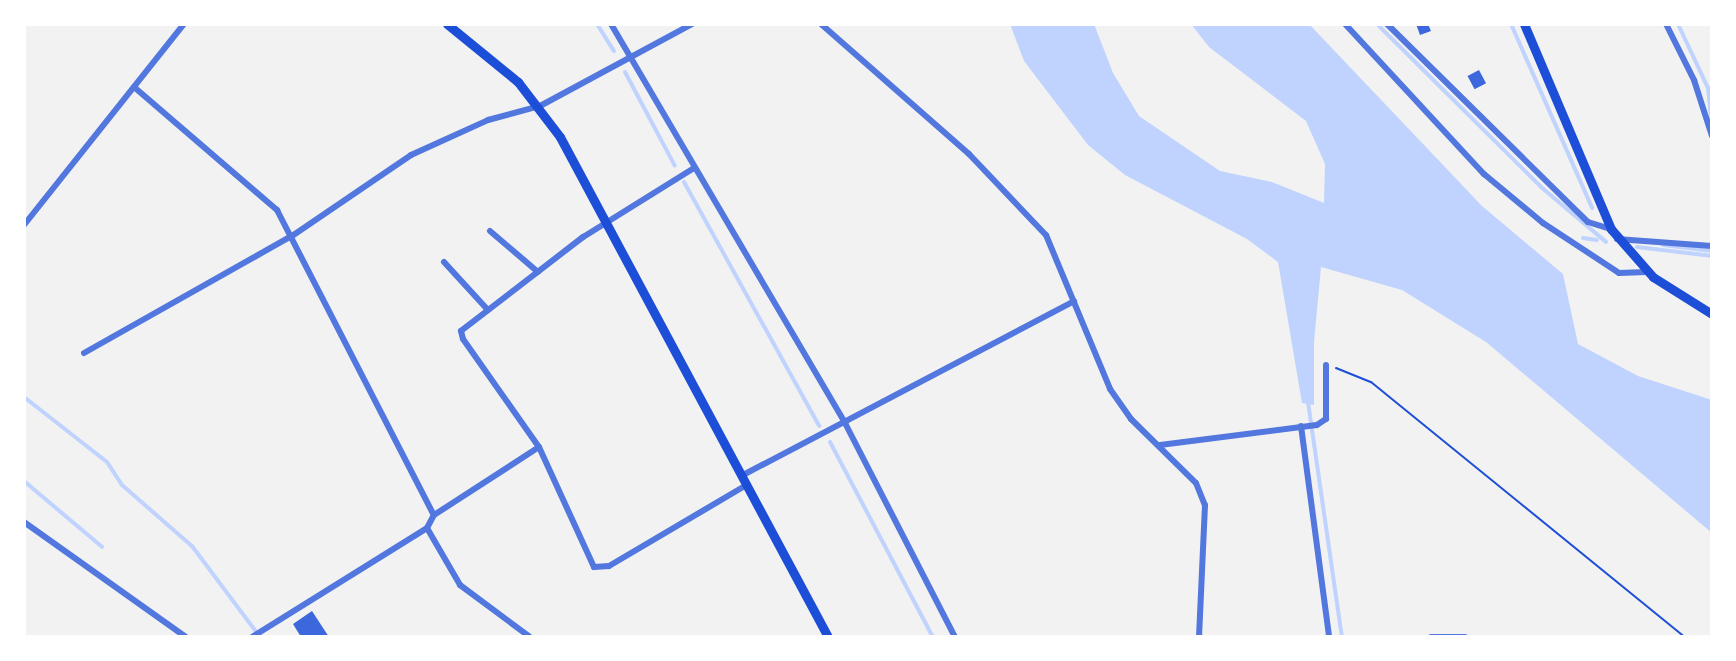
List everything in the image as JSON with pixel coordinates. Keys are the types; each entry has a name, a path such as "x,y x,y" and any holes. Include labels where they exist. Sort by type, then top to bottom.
{"main road":[{"path":"447,24 540,106 607,220 828,637"},
{"path":"1524,24 1617,239 1647,272 1712,314"}],"street":[{"path":"24,225 184,24"},
{"path":"611,24 845,423 955,637"},
{"path":"84,353 292,236 411,155 488,120 540,106 692,24"},
{"path":"821,24 969,154 1046,235 1110,389 1131,419 1196,483 1205,505 1199,637"},
{"path":"1345,24 1508,194 1619,273 1647,272"},
{"path":"1387,24 1588,222 1611,229"},
{"path":"1666,24 1694,80 1712,136"},
{"path":"134,87 277,210 434,515"},
{"path":"694,168 607,220 461,331 463,339 539,447 594,567 609,566 816,437 1074,301"},
{"path":"490,231 538,272"},
{"path":"1617,239 1712,246"},
{"path":"444,262 488,310"},
{"path":"1160,445 1317,425 1326,419 1326,365"},
{"path":"1302,426 1329,637"},
{"path":"252,637 427,528 434,515 539,447"},
{"path":"24,522 186,637"},
{"path":"427,528 460,585 530,637"},
{"path":"1431,637 1465,637"}],"path":[{"path":"1326,365 1371,382 1685,637"}],"water":[{"path":"1010,24 1094,24 1113,73 1139,116 1220,171 1272,182 1324,203 1325,164 1306,121 1209,47 1191,24 1309,24 1482,206 1563,274 1578,344 1638,376 1712,400 1712,533 1486,342 1402,290 1321,267 1314,342 1314,405 1302,403 1278,262 1247,239 1125,175 1088,145 1024,61"}],"building":[{"path":"1416,24 1428,24 1431,31 1420,35"},
{"path":"1479,70 1486,83 1475,89 1468,76"},
{"path":"312,611 329,637 301,637 293,624"}],"waterway":[{"path":"597,24 614,51"},
{"path":"1377,24 1541,187 1606,242"},
{"path":"1511,24 1592,208"},
{"path":"1678,24 1708,88 1712,125"},
{"path":"625,72 675,166"},
{"path":"684,182 819,426"},
{"path":"1583,238 1597,240"},
{"path":"1663,245 1712,251"},
{"path":"1637,247 1712,256"},
{"path":"24,397 107,462 122,485 192,546 260,637"},
{"path":"1308,402 1342,637"},
{"path":"830,442 933,637"},
{"path":"24,481 102,547"}]}
